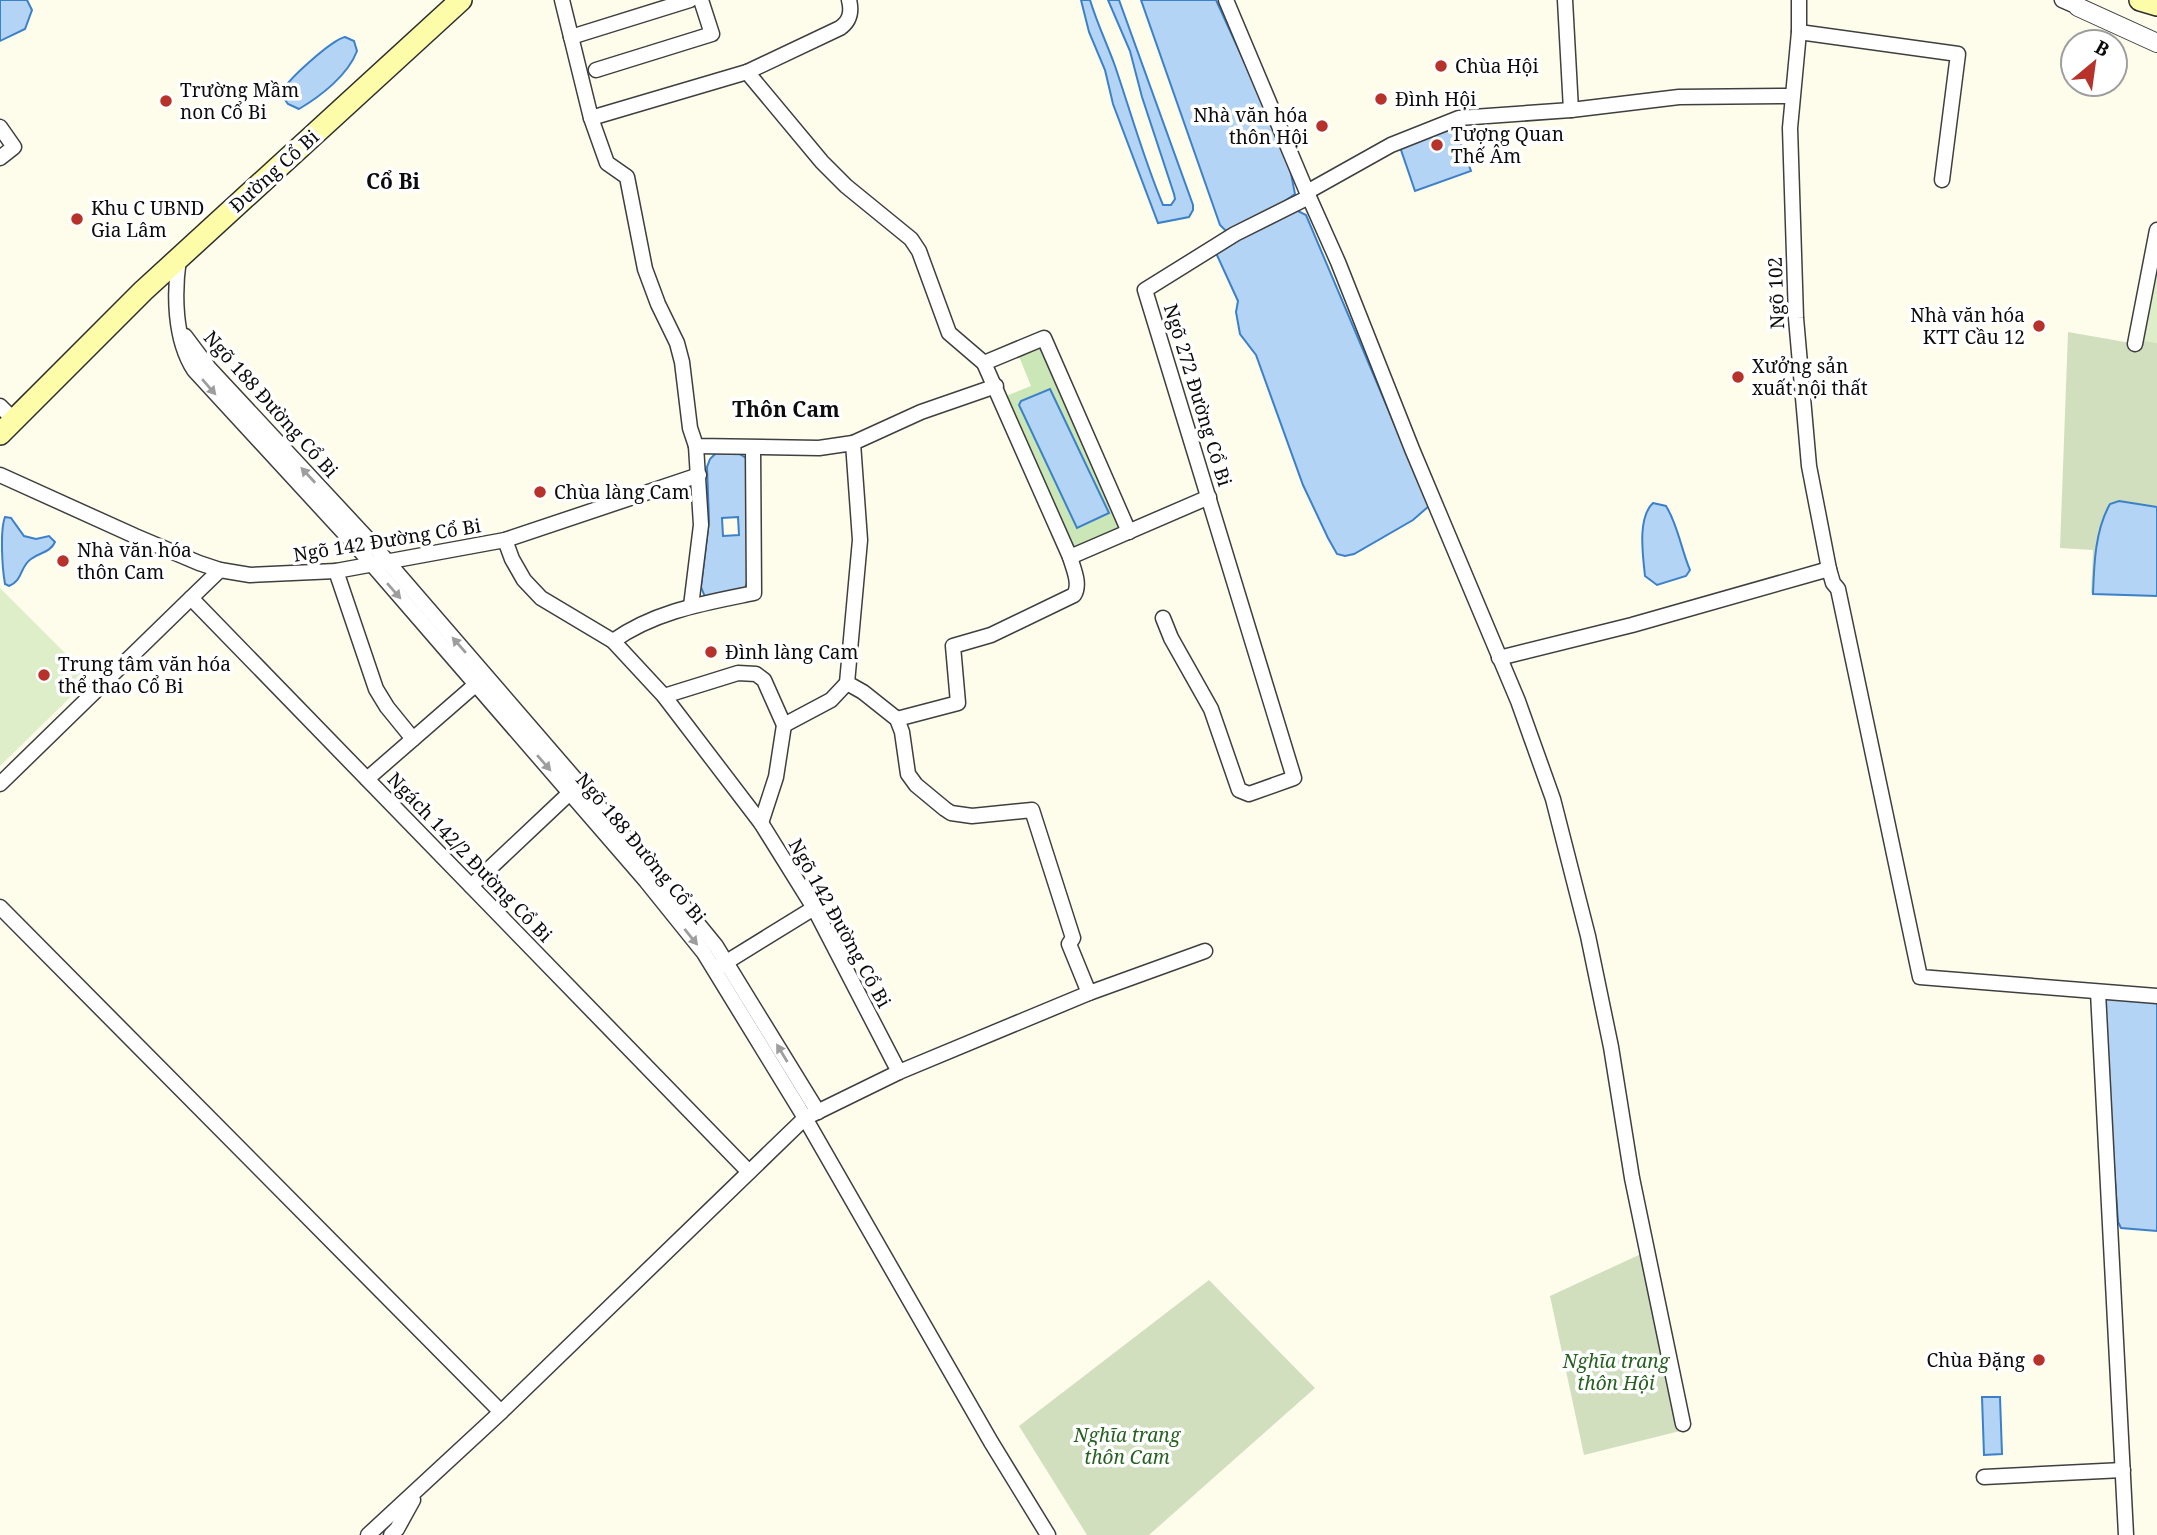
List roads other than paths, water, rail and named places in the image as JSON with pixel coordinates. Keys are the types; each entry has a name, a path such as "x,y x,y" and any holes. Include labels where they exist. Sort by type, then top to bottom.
{"main road":[{"name":"Đường Cổ Bi","path":"5,420 461,0"},
{"path":"2140,0 2157,5"}],"street":[{"path":"562,0 591,118 607,163 627,177 645,269 682,362 690,428 696,446 701,525 691,606"},
{"path":"571,37 690,0"},
{"path":"596,70 712,34 701,0"},
{"path":"591,118 747,72 840,28 849,18 849,0"},
{"path":"1226,0 1338,262 1412,449 1518,701 1553,799 1588,936 1611,1047 1648,1258 1683,1424"},
{"path":"1565,0 1570,110"},
{"name":"Ngõ 102","path":"1799,0 1799,32 1790,128 1796,318 1809,466 1831,576 1838,589 1920,977 2098,992"},
{"path":"2070,4 2157,43"},
{"path":"1799,32 1958,54 1942,180"},
{"path":"747,72 845,186 911,239 919,251 949,332 984,363 996,386 1070,557 1077,582 1074,595 991,635 953,646 958,703 897,719"},
{"path":"1308,195 1391,145 1459,118 1570,110 1679,97 1791,96"},
{"path":"0,127 13,147 0,158"},
{"name":"Ngõ 272 Đường Cổ Bi","path":"1163,618 1171,638 1211,709 1240,790 1247,795 1294,778 1145,290 1235,234 1308,195"},
{"path":"2134,344 2157,230"},
{"name":"Ngõ 188 Đường Cổ Bi","path":"178,258 177,306 182,346 197,373 379,564 574,789 658,874 721,966 811,1115 991,1442 1048,1535"},
{"path":"984,363 1044,338 1129,532"},
{"path":"696,446 819,448 853,443 921,412 996,386"},
{"path":"784,725 831,700 847,683 860,540 853,443"},
{"path":"613,641 645,621 691,606 754,593 753,448"},
{"name":"Ngõ 142 Đường Cổ Bi","path":"0,475 135,536 220,570 267,575 336,571 505,540 524,580 541,598 613,641 664,696 761,823 814,908 899,1072"},
{"path":"505,540 699,475"},
{"path":"1070,557 1209,497"},
{"path":"0,784 220,570"},
{"path":"336,571 376,689 413,739"},
{"path":"1499,657 1831,576"},
{"name":"Ngách 142/2 Đường Cổ Bi","path":"191,598 749,1172"},
{"path":"664,696 738,673 756,674 764,680 784,725 776,777 761,823"},
{"path":"367,779 480,680"},
{"path":"847,683 897,719 902,733 908,774 916,785 945,809 951,813 972,816 1032,810 1073,938 1069,944 1089,993"},
{"path":"471,886 574,789"},
{"path":"0,907 501,1412"},
{"path":"721,966 814,908"},
{"path":"368,1535 501,1412 811,1115 899,1072 1089,993 1205,951"},
{"path":"2126,1535 2098,992 2157,996"},
{"path":"1984,1477 2123,1470"},
{"path":"391,1535 423,1484"}],"water":[{"path":"0,0 27,0 32,10 25,29 0,41"},
{"path":"1081,0 1090,0 1156,188 1163,205 1171,205 1175,199 1174,194 1130,51 1108,0 1119,0 1193,205 1189,217 1158,223 1113,104 1105,70 1089,32"},
{"path":"1141,0 1216,0 1288,158 1295,194 1276,207 1226,231 1220,225"},
{"path":"345,37 354,41 357,51 347,68 325,91 299,109 288,104 281,94 284,88 320,53"},
{"path":"1455,128 1471,171 1415,191 1400,147"},
{"path":"1291,211 1306,215 1429,506 1413,520 1354,554 1345,556 1337,554 1303,485 1256,355 1240,334 1236,312 1238,301 1216,253 1227,244"},
{"path":"1050,389 1109,513 1077,528 1019,405 1021,401"},
{"path":"716,453 738,453 746,458 748,580 744,591 705,597 701,587 709,521 707,467","holes":["738,517 739,535 723,536 722,518"]},
{"path":"2119,501 2157,507 2157,596 2093,594 2096,548 2101,525 2110,504"},
{"path":"1653,503 1666,506 1670,513 1690,570 1686,576 1657,585 1645,576 1642,548 1645,518"},
{"path":"5,517 11,518 24,536 36,539 49,536 55,542 48,550 27,562 17,581 9,586 5,584 2,559"},
{"path":"2102,996 2157,1001 2157,1231 2121,1228 2118,1222"},
{"path":"1982,1397 2000,1397 2002,1454 1984,1455"}],"place":[{"name":"Chùa Hội","path":"1441,66"},
{"name":"Đình Hội","path":"1381,99"},
{"name":"Trường Mầm non Cổ Bi","path":"166,101"},
{"name":"Nhà văn hóa thôn Hội","path":"1322,126"},
{"name":"Tượng Quan Thế Âm","path":"1437,145"},
{"name":"Khu C UBND Gia Lâm","path":"77,219"},
{"name":"Nhà văn hóa KTT Cầu 12","path":"2039,326"},
{"name":"Xưởng sản xuất nội thất","path":"1738,377"},
{"name":"Chùa làng Cam","path":"540,492"},
{"name":"Nhà văn hóa thôn Cam","path":"63,561"},
{"name":"Đình làng Cam","path":"711,652"},
{"name":"Trung tâm văn hóa thể thao Cổ Bi","path":"44,675"},
{"name":"Chùa Đặng","path":"2039,1360"}],"district":[{"name":"Cổ Bi","path":"393,181"},
{"name":"Thôn Cam","path":"786,409"}],"park label":[{"name":"Nghĩa trang thôn Hội","path":"1616,1372"},
{"name":"Nghĩa trang thôn Cam","path":"1127,1446"}]}
